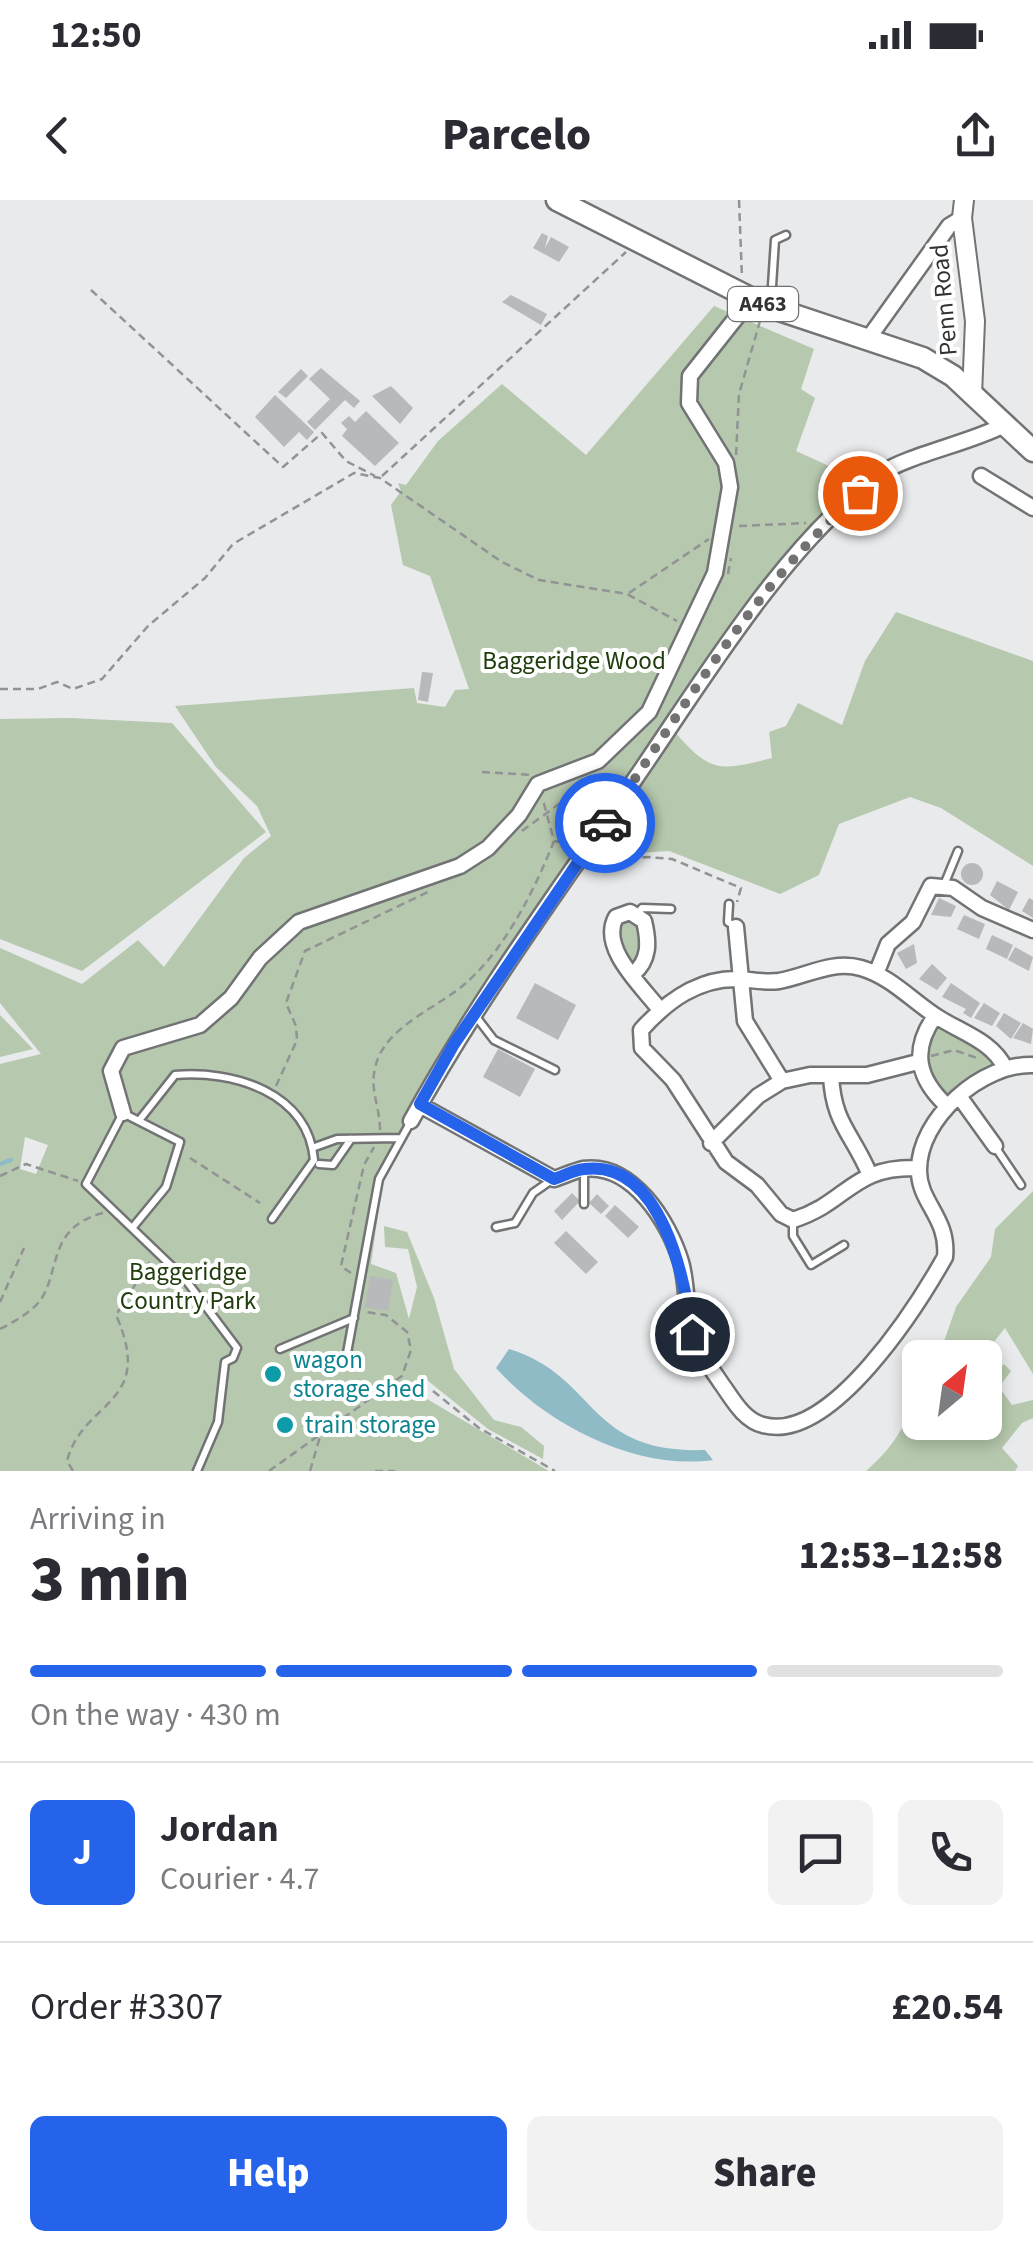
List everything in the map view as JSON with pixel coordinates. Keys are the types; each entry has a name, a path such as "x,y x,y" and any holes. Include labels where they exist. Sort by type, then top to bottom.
{"main road":[{"name":"A463","path":"557,200 757,301 923,358 953,376 1033,451"}],"street":[{"path":"868,339 963,209"},
{"name":"Penn Road","path":"963,209 975,321 972,395"},
{"path":"124,1113 111,1071 123,1048 200,1025 231,998 260,958 299,922 460,866 488,848 519,815 538,784 598,762 649,712 714,573 730,487 726,463 689,403 690,376 757,301"},
{"path":"411,1122 474,1014 746,617 828,522 885,471 970,443 1002,426"},
{"path":"981,476 1033,508"},
{"path":"876,974 888,944 913,922 931,886 944,885 982,908 1033,930"},
{"path":"633,974 648,956 647,933 636,915 616,917 610,935 633,974 660,1010"},
{"path":"736,927 739,979 751,1037 782,1081"},
{"path":"918,1168 869,1173 828,1205 794,1220 781,1214 758,1184 726,1162 711,1143 690,1102 642,1048 642,1030 660,1010 693,988 739,979 776,981 840,965 876,974 998,1053 1006,1068"},
{"path":"936,1016 924,1032 918,1062 934,1093 953,1101 995,1146"},
{"path":"711,1143 758,1096 782,1081 867,1075 918,1062"},
{"path":"420,1104 554,1179 584,1169 629,1181 657,1212 681,1261 692,1334 704,1358 744,1414 764,1426 785,1425 807,1416 862,1378 944,1257 947,1237 922,1186 918,1168 953,1101 979,1078 1033,1064"},
{"path":"831,1076 832,1098 843,1131 869,1173"}],"lane":[{"path":"757,301 775,282 775,240 786,235"},
{"path":"944,885 958,851"},
{"path":"729,904 728,922 736,927"},
{"path":"636,915 642,908 671,909"},
{"path":"474,1014 494,1040 556,1070"},
{"path":"141,1118 175,1075 200,1073 242,1080 272,1095 299,1116 314,1160 272,1219"},
{"path":"134,1226 166,1188 180,1142 141,1118 124,1113 86,1184 109,1211 134,1226 157,1250 237,1348 225,1362 218,1422 197,1471"},
{"path":"348,1353 379,1179 411,1122"},
{"path":"312,1148 351,1138 401,1138"},
{"path":"320,1164 333,1165 351,1138"},
{"path":"995,1146 1020,1185"},
{"path":"584,1169 584,1204"},
{"path":"496,1227 514,1223 533,1193 554,1179"},
{"path":"794,1220 793,1236 811,1266 844,1245"},
{"path":"280,1349 355,1314"}],"path":[{"path":"735,470 739,394 757,301 739,200"},
{"path":"380,478 638,241"},
{"path":"91,290 284,467 322,433 346,461 380,478 502,562 538,580 628,594 690,626"},
{"path":"0,689 38,688 58,682 73,689 87,688 126,656 148,626 205,578 233,544 354,473 380,478"},
{"path":"628,594 722,530 828,522"},
{"path":"515,835 547,816 608,766"},
{"path":"362,1278 340,1266 364,1165 380,1136 380,1116 372,1101 373,1077 385,1046 468,982 538,879 554,841 538,784 530,772 482,772"},
{"path":"554,841 584,854 593,866 647,857 672,859 741,888 736,927"},
{"path":"272,1095 297,1040 296,1026 286,1004 305,952 445,884"},
{"path":"918,1062 954,1050 1006,1068"},
{"path":"190,1158 260,1203"},
{"path":"0,1176 26,1164 44,1166 86,1184"},
{"path":"0,1330 35,1307 64,1238 80,1219 109,1211"},
{"path":"0,1302 8,1278 22,1260 24,1248"},
{"path":"72,1471 67,1462 72,1441 113,1402 126,1381 126,1337 116,1315 157,1250"},
{"path":"269,1471 402,1376 410,1363 412,1350 402,1325 386,1315 355,1314"},
{"path":"433,1391 479,1428 555,1471"},
{"path":"310,1471 321,1432"},
{"path":"375,1471 394,1471"}],"green space":[{"name":"Baggeridge Country Park","path":"714,306 814,349 801,389 815,398 796,451 862,481 741,614 386,1159 371,1264 396,1273 409,1319 417,1287 408,1249 385,1247 384,1226 407,1232 434,1298 454,1369 494,1420 521,1427 544,1446 543,1459 488,1429 422,1376 427,1399 549,1471 0,1471 0,1064 41,1054 0,1003 0,948 82,984 138,940 164,967 244,858 271,836 257,806 216,767 175,706 414,688 417,703 445,707 455,690 469,689 430,576 403,565 391,505 401,491 398,483 406,485 438,441 502,384 586,455","holes":["25,1137 48,1145 36,1174 20,1169"]},
{"path":"896,612 1033,661 1033,866 941,808 910,797 839,824 819,875 780,894 669,851 591,856 668,735 675,732 698,756 728,767 772,758 769,732 786,726 798,703 842,725 865,661"},
{"path":"0,719 172,723 266,832 82,971 0,939"},
{"path":"629,919 640,925 643,957 638,963 627,960 619,948 619,926"},
{"path":"0,1015 33,1049 0,1057"},
{"path":"938,1026 994,1059 993,1065 946,1096 927,1062 928,1043"},
{"path":"1033,1191 1033,1374 1005,1328 995,1340 945,1340 956,1307 991,1257 995,1229"},
{"path":"1002,1366 1011,1371 1002,1383"},
{"path":"1002,1391 1012,1405 1033,1400 1033,1418 1022,1423 1002,1448 1018,1466 1015,1471 866,1471 902,1428 902,1440 1002,1440"}],"water":[{"path":"509,1349 538,1361 614,1427 636,1440 666,1448 705,1450 713,1460 653,1458 594,1439 566,1425 540,1408 496,1368"}],"building":[{"path":"542,233 548,236 545,248 551,237 569,247 559,262 533,248"},
{"path":"511,295 547,314 541,325 502,302"},
{"path":"321,368 360,401 354,408 345,400 315,430 307,422 330,399 309,379"},
{"path":"301,369 308,376 286,398 278,392"},
{"path":"391,386 413,408 400,424 372,396"},
{"path":"275,395 314,432 307,440 299,432 284,447 255,417"},
{"path":"366,411 399,443 375,466 342,436 347,429 341,423 349,416 355,422"},
{"path":"422,672 433,673 428,702 418,700"},
{"path":"972,863 980,866 980,882 972,885 964,882 961,874 964,866"},
{"path":"997,881 1018,892 1009,910 990,895"},
{"path":"939,898 956,906 951,917 931,915"},
{"path":"1029,898 1033,900 1033,918 1022,911"},
{"path":"964,915 985,924 979,939 957,929"},
{"path":"992,935 1013,945 1007,959 986,949"},
{"path":"914,944 917,963 906,969 897,953"},
{"path":"1015,947 1033,957 1029,971 1008,960"},
{"path":"932,964 947,978 937,990 919,979"},
{"path":"535,983 576,1005 558,1040 516,1018"},
{"path":"951,983 980,1003 971,1018 963,1013 966,1009 942,997"},
{"path":"984,1003 1000,1013 992,1026 974,1018"},
{"path":"1004,1013 1021,1023 1011,1039 996,1026"},
{"path":"1023,1023 1033,1029 1031,1044 1013,1038"},
{"path":"498,1049 535,1069 520,1097 483,1077"},
{"path":"572,1193 580,1201 562,1220 554,1211"},
{"path":"597,1194 609,1206 601,1214 589,1203"},
{"path":"615,1205 639,1227 628,1238 605,1216"},
{"path":"566,1231 598,1262 586,1274 554,1243"},
{"path":"370,1276 393,1280 388,1311 365,1307"}],"waterway":[{"path":"0,1164 11,1160"}],"way so far":[{"path":"605,823 746,617 834,515 860,493"}],"place":[{"name":"wagon storage shed","path":"273,1374"},
{"name":"train storage","path":"285,1425"}],"route":[{"path":"605,823 434,1074 420,1104 554,1179 584,1169 607,1172 629,1181 657,1212 681,1261 692,1334"}],"park label":[{"name":"Baggeridge Wood","path":"574,661"}]}
